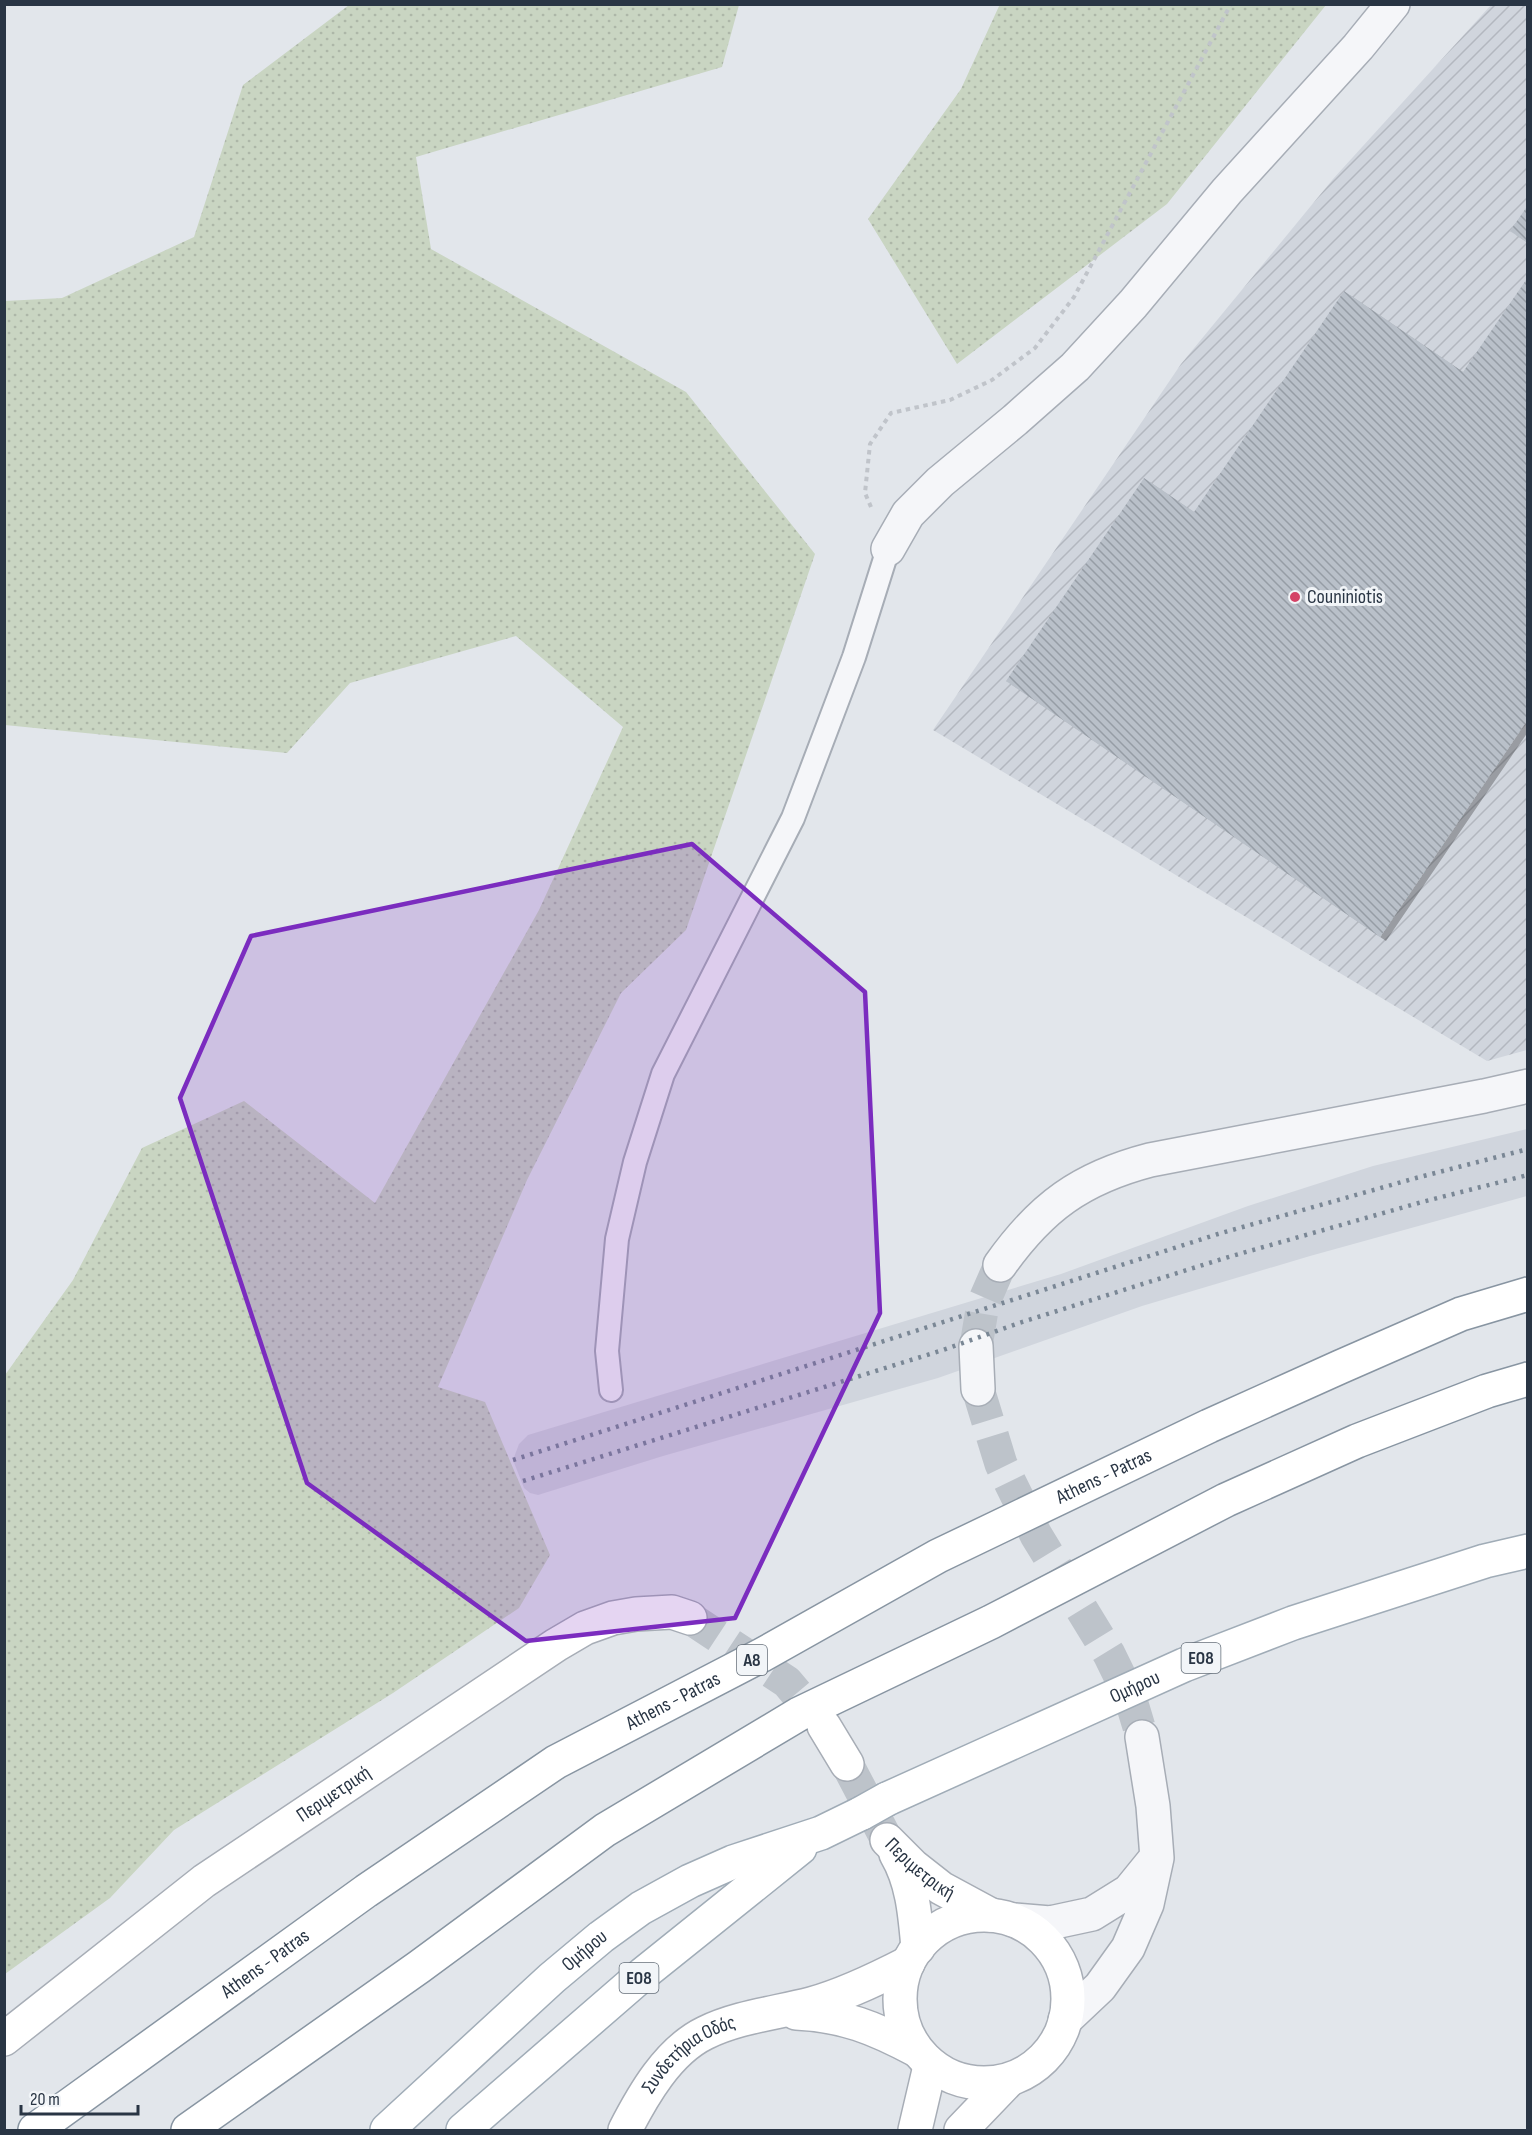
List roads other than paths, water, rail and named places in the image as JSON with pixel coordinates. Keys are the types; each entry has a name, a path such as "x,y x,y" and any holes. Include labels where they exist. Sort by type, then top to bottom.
{"main road":[{"name":"Athens - Patras","path":"35,2130 366,1891 556,1762 762,1654 959,1546 1209,1426 1340,1367 1461,1314 1527,1294"},
{"path":"188,2130 418,1967 605,1830 799,1714 991,1622 1226,1500 1357,1441 1527,1378"},
{"name":"Ομήρου","path":"463,2130 651,1968 780,1862 821,1833 874,1806 1195,1660 1293,1623 1485,1561 1527,1551"},
{"name":"Περιμετρική","path":"4,2039 204,1881 585,1628 613,1618 636,1614 672,1612 690,1618"},
{"path":"824,1726 847,1764"},
{"name":"Ομήρου","path":"387,2130 552,1978 601,1937 641,1908 690,1881 733,1862 821,1833"},
{"name":"Περιμετρική","path":"913,1956 912,1895 903,1866 887,1840 913,1866 941,1888 1003,1917"},
{"path":"961,2130 1009,2080 1035,2067 1054,2046 1065,2020 1068,1994 1062,1968 1050,1946 1030,1929 1003,1917 980,1915 953,1921 930,1935 913,1956 901,1983 900,2002 904,2025 923,2058 955,2078 982,2083 1009,2080"},
{"name":"Συνδετήρια Οδός","path":"625,2130 655,2080 674,2056 704,2033 734,2022 814,2003 848,1990 913,1956"},
{"name":"Συνδετήρια Οδός","path":"779,2012 820,2014 860,2023 923,2058"},
{"path":"915,2130 923,2058"}],"street":[{"path":"888,549 908,514 940,482 1075,367 1133,304 1227,191 1358,47 1393,4"},
{"path":"1000,1265 1034,1223 1061,1200 1088,1182 1117,1168 1527,1086"},
{"path":"976,1346 978,1389"},
{"path":"1065,2020 1100,1987 1128,1948 1147,1904 1157,1858 1153,1806 1142,1737"},
{"path":"1003,1917 1050,1923 1092,1914 1129,1892 1157,1858"}],"lane":[{"path":"611,1390 607,1351 617,1239 635,1162 663,1074 793,818 854,657 888,549"}],"tunnel":[{"path":"976,1346 983,1304 1000,1265"},
{"path":"978,1389 1001,1464 1036,1535 1109,1654 1130,1697 1142,1737"},
{"path":"690,1618 787,1682 824,1726"},
{"path":"847,1764 887,1840"}],"railway":[{"path":"513,1460 1218,1234 1528,1149"},
{"path":"523,1481 943,1350 1019,1323 1225,1258 1422,1202 1528,1175"}],"place":[{"name":"Couniniotis","path":"1295,597"}]}
